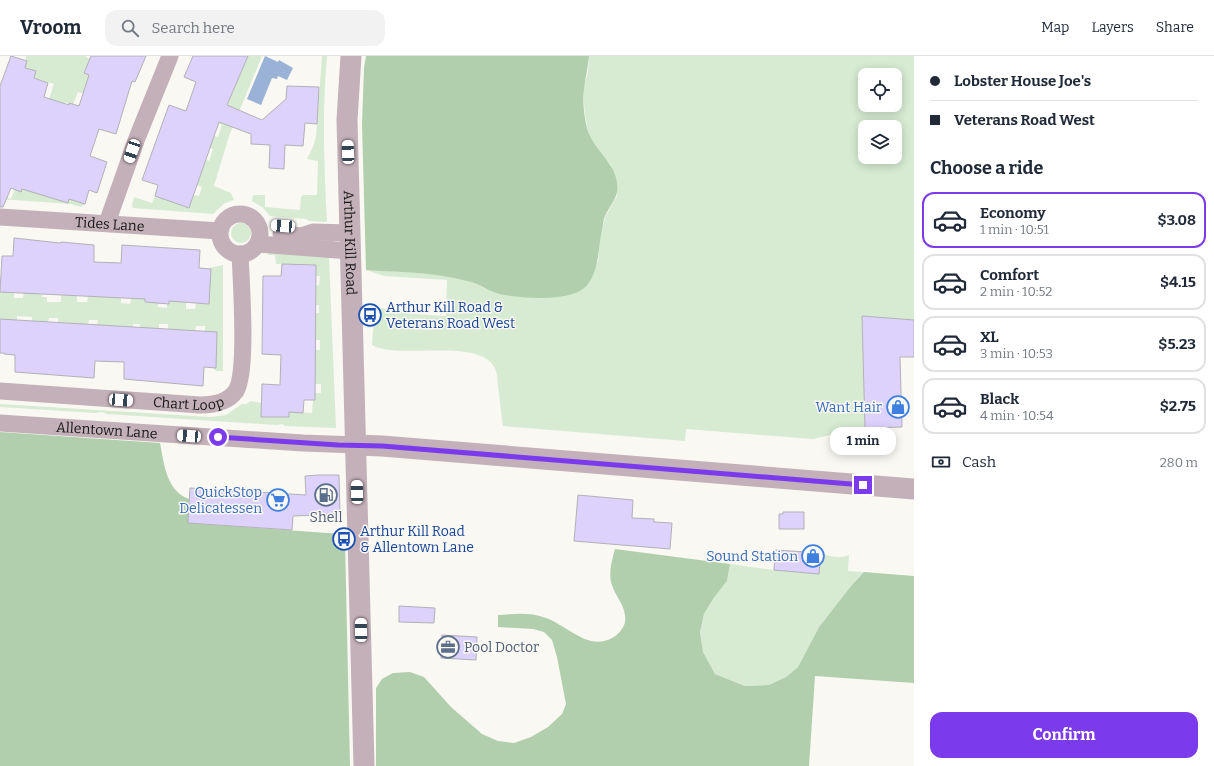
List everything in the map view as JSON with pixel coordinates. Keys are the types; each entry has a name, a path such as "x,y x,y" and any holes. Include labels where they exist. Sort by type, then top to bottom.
{"street":[{"path":"107,223 137,138 170,56"},
{"name":"Arthur Kill Road","path":"351,56 346,120 364,766"},
{"path":"245,214 251,216 259,234 254,249 240,254 230,252 226,248 220,237 220,231 222,224 226,219 232,215 245,214"},
{"name":"Tides Lane","path":"0,217 220,231"},
{"path":"259,234 303,227 313,232 350,242"},
{"path":"259,234 350,242"},
{"name":"Chart Loop","path":"0,391 200,405 212,405 223,401 236,391 242,371 240,254"},
{"name":"Allentown Lane","path":"0,423 295,443 356,445"},
{"path":"356,445 398,447 914,489"}],"green space":[{"path":"26,56 85,56 90,59 84,73 115,86 116,92 127,97 125,103 103,100 78,92 73,105 65,102 62,114 60,139 68,203 69,199 85,204 81,207 70,204 0,199 0,195 11,199 15,189 21,191 52,100 49,99 54,84 34,78 36,71 25,68"},
{"path":"248,56 262,56 229,136 214,186 231,193 234,200 225,203 213,214 133,208 132,205 134,197 152,203 155,196 189,208 194,195 199,196 202,187 197,185 197,183 206,160 209,161 213,149 207,147 214,136 218,137 222,125 218,123"},
{"path":"322,56 327,56 324,97 324,138 327,221 309,221 306,219 270,216 262,207 252,201 253,195 265,195 265,207 300,210 301,197 303,195 317,195 318,161 307,159 316,137"},
{"path":"366,56 589,56 583,94 585,120 593,142 610,164 616,176 617,193 604,219 595,270 588,284 583,289 565,296 530,298 499,294 474,283 443,276 421,273 366,270 362,124 364,68"},
{"path":"589,56 914,56 914,320 862,316 865,427 813,439 686,429 685,441 503,426 497,373 488,360 475,354 459,351 401,351 385,349 372,345 375,307 414,314 446,316 447,280 384,276 366,270 421,273 462,279 487,288 498,294 598,262 600,240 605,217 617,196 611,165 600,153 589,136 583,90 588,71"},
{"path":"237,223 245,223 251,229 251,237 245,243 237,243 231,237 231,229"},
{"path":"270,252 329,257 336,428 107,414 102,412 95,413 0,407 0,404 210,417 226,415 242,404 246,404 251,401 261,403 261,417 288,417 289,412 312,413 315,393 321,393 321,384 315,384 315,374 286,373 315,350 320,350 320,340 310,340 315,313 319,313 319,305 315,305 316,286 319,285 320,276 316,276 316,265 276,264 275,255 267,255"},
{"path":"223,265 223,371 216,371 213,368 216,368 217,333 205,332 205,326 196,326 195,331 168,329 168,324 159,324 159,328 140,328 140,324 133,324 133,327 107,359 108,325 97,325 98,320 89,320 88,324 70,327 70,323 58,322 58,318 49,318 48,322 45,324 32,321 32,317 17,316 17,320 0,352 2,319 0,318 0,292 14,292 14,298 23,298 24,293 38,292 38,294 42,295 42,297 47,297 47,302 61,302 61,296 63,293 74,294 74,296 77,296 77,302 87,302 88,297 101,297 103,275 107,297 121,298 121,303 130,304 131,299 134,299 134,297 145,297 158,303 158,307 167,308 169,299 182,299 182,302 186,302 186,309 195,309 196,303 208,304 209,268"},
{"path":"0,432 160,443 167,476 175,490 189,499 188,523 342,534 345,541 350,766 0,766"},
{"path":"615,549 730,564 727,581 704,614 700,632 703,652 715,674 745,686 769,685 786,677 798,667 819,627 864,572 914,576 914,683 815,676 809,766 376,766 376,688 382,679 393,673 410,672 424,677 451,707 482,734 498,741 514,743 531,737 548,727 562,714 566,704 557,657 552,640 544,632 533,629 498,627 498,615 522,614 540,616 586,639 603,641 612,638 620,631 625,622 623,607 614,590 610,577"},
{"path":"821,553 835,557 849,555 848,571 864,572 819,627 798,667 786,677 769,685 745,686 715,674 703,652 700,632 704,614 727,581 730,564 819,574"}],"water":[{"path":"265,56 278,62 279,60 293,68 287,80 278,76 277,79 272,78 261,105 247,99"}],"building":[{"path":"11,56 27,61 25,68 36,71 34,78 48,83 44,97 69,105 69,103 79,106 89,75 84,73 91,56 146,56 135,82 132,81 116,134 99,129 90,156 107,162 97,193 89,190 85,204 69,199 68,203 22,189 21,192 11,188 3,207 0,207 0,86"},
{"path":"193,56 248,56 227,105 262,120 286,99 287,86 319,87 317,124 305,123 303,146 285,145 284,169 269,168 270,145 251,144 251,134 219,122 189,208 155,196 158,185 142,180 169,105 186,111 196,82 184,77"},
{"path":"14,238 94,245 94,262 121,263 122,245 200,250 199,268 211,269 209,304 169,301 169,304 145,302 145,299 0,292 2,256 13,256"},
{"path":"282,264 316,265 315,400 304,400 303,413 289,412 289,417 261,417 262,384 280,385 281,355 262,354 263,276 281,276"},
{"path":"862,316 914,320 914,357 900,357 902,427 865,428"},
{"path":"0,319 217,332 216,368 204,367 203,386 124,379 124,362 95,361 94,378 15,372 15,355 0,353"},
{"path":"339,475 340,514 293,516 292,530 188,523 190,488 306,495 305,476"},
{"path":"578,495 633,500 632,518 654,519 654,522 672,523 670,549 574,541"},
{"path":"783,512 804,512 804,529 779,529 779,514 783,514"},
{"path":"775,550 821,553 819,574 774,570"},
{"path":"399,606 435,608 434,623 399,622"},
{"path":"442,635 477,637 476,660 441,658"}],"place":[{"name":"Arthur Kill Road & Veterans Road West","path":"370,315"},
{"name":"Want Hair","path":"898,407"},
{"name":"Shell","path":"326,495"},
{"name":"QuickStop Delicatessen","path":"278,500"},
{"name":"Arthur Kill Road & Allentown Lane","path":"344,539"},
{"name":"Sound Station","path":"813,556"},
{"name":"Pool Doctor","path":"448,647"}],"route":[{"path":"218,437 338,445 382,446 863,485"}]}
